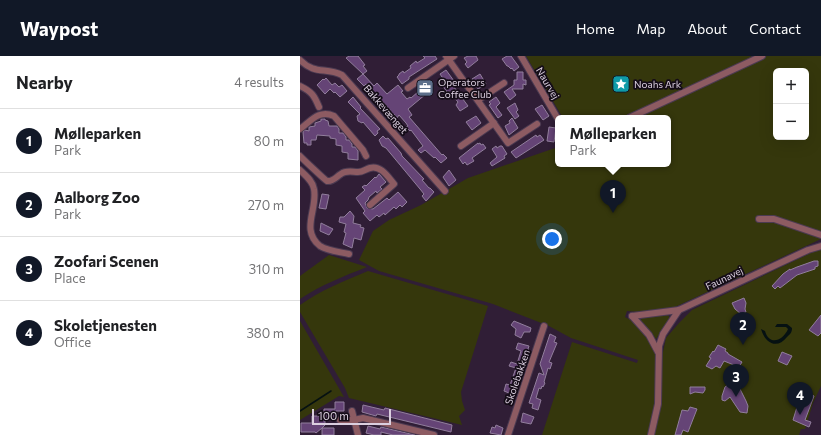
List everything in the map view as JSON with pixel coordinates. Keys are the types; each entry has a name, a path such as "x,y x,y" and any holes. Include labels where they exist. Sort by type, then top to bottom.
{"street":[{"name":"Naurvej","path":"521,56 556,115"},
{"path":"635,115 762,56"},
{"path":"408,88 450,57 508,143 537,124"},
{"name":"Bakkevænget","path":"300,60 306,66 314,70 335,72 342,75 445,190"},
{"path":"478,100 504,83"},
{"path":"300,86 311,92 319,107"},
{"path":"300,128 319,114 329,114 334,116 363,150 366,156"},
{"path":"461,146 494,123"},
{"path":"300,156 328,181 334,180 345,172 362,172 368,168 375,167 381,170 394,184 370,205"},
{"path":"300,170 314,188 314,196 308,220 310,235 321,247 349,254"},
{"path":"759,219 774,219 821,235"},
{"name":"Faunavej","path":"679,310 808,250 821,246"},
{"path":"658,352 649,335 632,316 679,310"},
{"path":"651,435 658,404 658,352 663,334 679,310"},
{"name":"Skolebakken","path":"508,435 544,326"},
{"path":"352,411 358,435"},
{"path":"340,420 354,420 363,418 434,434"}],"shaded area":[{"path":"526,56 751,56 754,62 766,56 821,56 821,239 675,307 640,312 627,311 625,317 636,323 644,332 656,354 663,352 666,338 692,310 821,248 821,386 813,403 805,429 801,429 799,435 542,435 572,342 637,363 638,360 571,338 549,326 493,304 379,271 359,260 373,231 389,220 421,205 468,178 555,148 555,167 671,167 671,115 561,115"},
{"path":"329,255 367,267 324,285 300,299 300,276"},
{"path":"368,271 488,306 461,392 465,410 459,416 462,425 349,398 345,388 300,312 300,305 324,290"},
{"path":"669,316 669,319 656,339 640,321 642,318"},
{"path":"300,321 344,397 339,396 300,420"},
{"path":"777,324 787,324 792,328 792,330 783,341 775,344 765,338 761,329 765,331 770,339 780,339 788,329 786,327 775,327"}],"building":[{"path":"349,56 358,56 365,65 363,66 367,71 363,74 346,58"},
{"path":"423,56 435,56 437,59 409,77 409,79 402,84 397,77 399,74 403,71 404,73 411,68 410,66 416,61 417,63 425,58"},
{"path":"468,56 476,56 478,60 468,68 465,64 467,62 464,58"},
{"path":"507,56 511,56 519,67 514,71 512,68 511,69 507,66 502,59"},
{"path":"446,70 454,81 451,83 468,106 460,111 456,105 458,102 453,96 448,99 445,94 447,92 443,86 445,84 443,81 444,80 440,74"},
{"path":"517,72 523,72 523,80 526,80 526,85 523,84 523,89 512,89 516,95 510,100 504,92 514,85 514,80 517,80"},
{"path":"363,74 374,86 377,83 387,94 398,85 403,91 401,92 407,99 410,97 411,98 426,85 431,93 428,96 426,94 408,109 412,115 409,117 442,155 443,154 447,158 441,163 425,150 421,153 418,150 423,146 411,130 410,131 406,127 408,126 406,123 399,115 397,118 394,114 390,118 387,114 391,111 366,84 364,86 357,79"},
{"path":"480,74 486,84 478,89 472,79"},
{"path":"326,78 332,85 335,83 339,87 342,85 347,91 340,97 330,89 325,94 317,85"},
{"path":"353,97 361,107 360,108 380,129 377,131 378,133 375,136 363,122 358,121 357,116 360,114 348,102"},
{"path":"496,97 500,103 496,107 502,115 498,118 489,105 491,104 489,102"},
{"path":"515,103 518,110 516,112 519,116 515,119 507,108"},
{"path":"542,105 549,116 543,120 535,109"},
{"path":"476,116 481,123 472,130 466,122"},
{"path":"512,118 518,128 509,135 505,126 510,123 509,121"},
{"path":"321,119 328,121 329,126 337,126 339,133 343,133 346,140 349,140 352,147 355,147 358,151 358,160 348,159 348,153 342,152 342,146 336,145 336,139 330,138 330,136 317,135 316,140 311,140 311,145 304,143 303,132 305,130 309,131 309,127 315,126 315,123 321,121"},
{"path":"549,127 555,128 554,142 547,141"},
{"path":"536,135 537,137 540,135 544,140 516,158 511,152"},
{"path":"383,136 386,139 388,138 402,156 424,179 422,180 434,192 426,201 422,196 424,194 420,189 386,148 382,146 379,140"},
{"path":"478,143 481,145 483,144 486,148 472,158 474,161 467,165 465,162 463,164 459,158"},
{"path":"496,146 497,148 502,146 507,154 504,156 505,158 492,166 490,163 497,157 492,149"},
{"path":"449,170 456,180 449,186 443,177"},
{"path":"379,174 386,182 380,187 382,189 377,193 376,191 369,197 365,203 367,208 373,209 387,198 389,200 398,192 407,202 402,207 400,205 396,209 394,207 385,215 384,213 379,217 377,215 370,221 363,213 365,211 356,198 365,190 362,187 365,185 366,186"},
{"path":"322,194 329,195 326,209 319,208"},
{"path":"350,211 354,216 353,223 361,225 360,227 364,228 361,240 354,238 352,248 343,244 346,233 344,232 346,224 339,222 340,217 344,217"},
{"path":"321,223 333,229 329,235 320,231"},
{"path":"818,261 818,266 815,267 815,269 797,275 780,288 778,286 775,289 772,286 790,269"},
{"path":"744,298 746,303 746,312 741,314 735,309 732,303"},
{"path":"821,315 821,333 818,336 809,330"},
{"path":"514,321 531,328 530,332 524,332 521,338 515,335 516,329 511,325"},
{"path":"550,334 556,337 554,342 557,343 549,362 552,363 550,369 548,368 545,383 541,389 539,388 536,398 541,400 538,410 532,408 533,404 529,403 539,373 544,375 540,364"},
{"path":"518,343 529,346 529,350 514,395 504,391 506,384 510,385 516,368 509,366 511,362 517,364 521,351 516,349"},
{"path":"718,345 726,349 725,351 728,354 742,362 739,367 724,361 720,368 716,366 712,369 706,366 711,358 709,357"},
{"path":"782,352 792,356 787,365 778,361"},
{"path":"731,382 740,389 748,406 747,413 740,412 730,397 725,401 722,400 725,387"},
{"path":"690,387 705,387 705,390 703,393 695,392 690,394"},
{"path":"810,394 814,396 805,420 811,422 809,427 793,420 797,407 803,409"},
{"path":"335,402 344,402 344,411 336,411 336,418 325,418 325,425 316,433 301,432 301,423 312,423 312,416 324,416 324,409 335,409"},
{"path":"363,405 384,410 385,408 452,425 451,432 377,414 376,416 362,412"},
{"path":"690,407 697,409 688,432 683,430 681,435 675,435 682,410 688,411"},
{"path":"523,413 534,417 531,424 521,422"},
{"path":"496,425 503,428 501,435 490,433 492,427 495,428"},
{"path":"368,426 380,429 381,427 415,435 393,435 381,432 381,435 374,435 366,433"},
{"path":"322,428 334,428 334,435 322,435"}],"waterway":[{"path":"300,411 331,391"}],"place":[{"name":"Noahs Ark","path":"621,84"},
{"name":"Operators Coffee Club","path":"425,88"},
{"name":"Mølleparken","path":"613,213"},
{"name":"Aalborg Zoo","path":"743,345"},
{"name":"Zoofari Scenen","path":"736,397"},
{"name":"Skoletjenesten","path":"800,415"}]}
